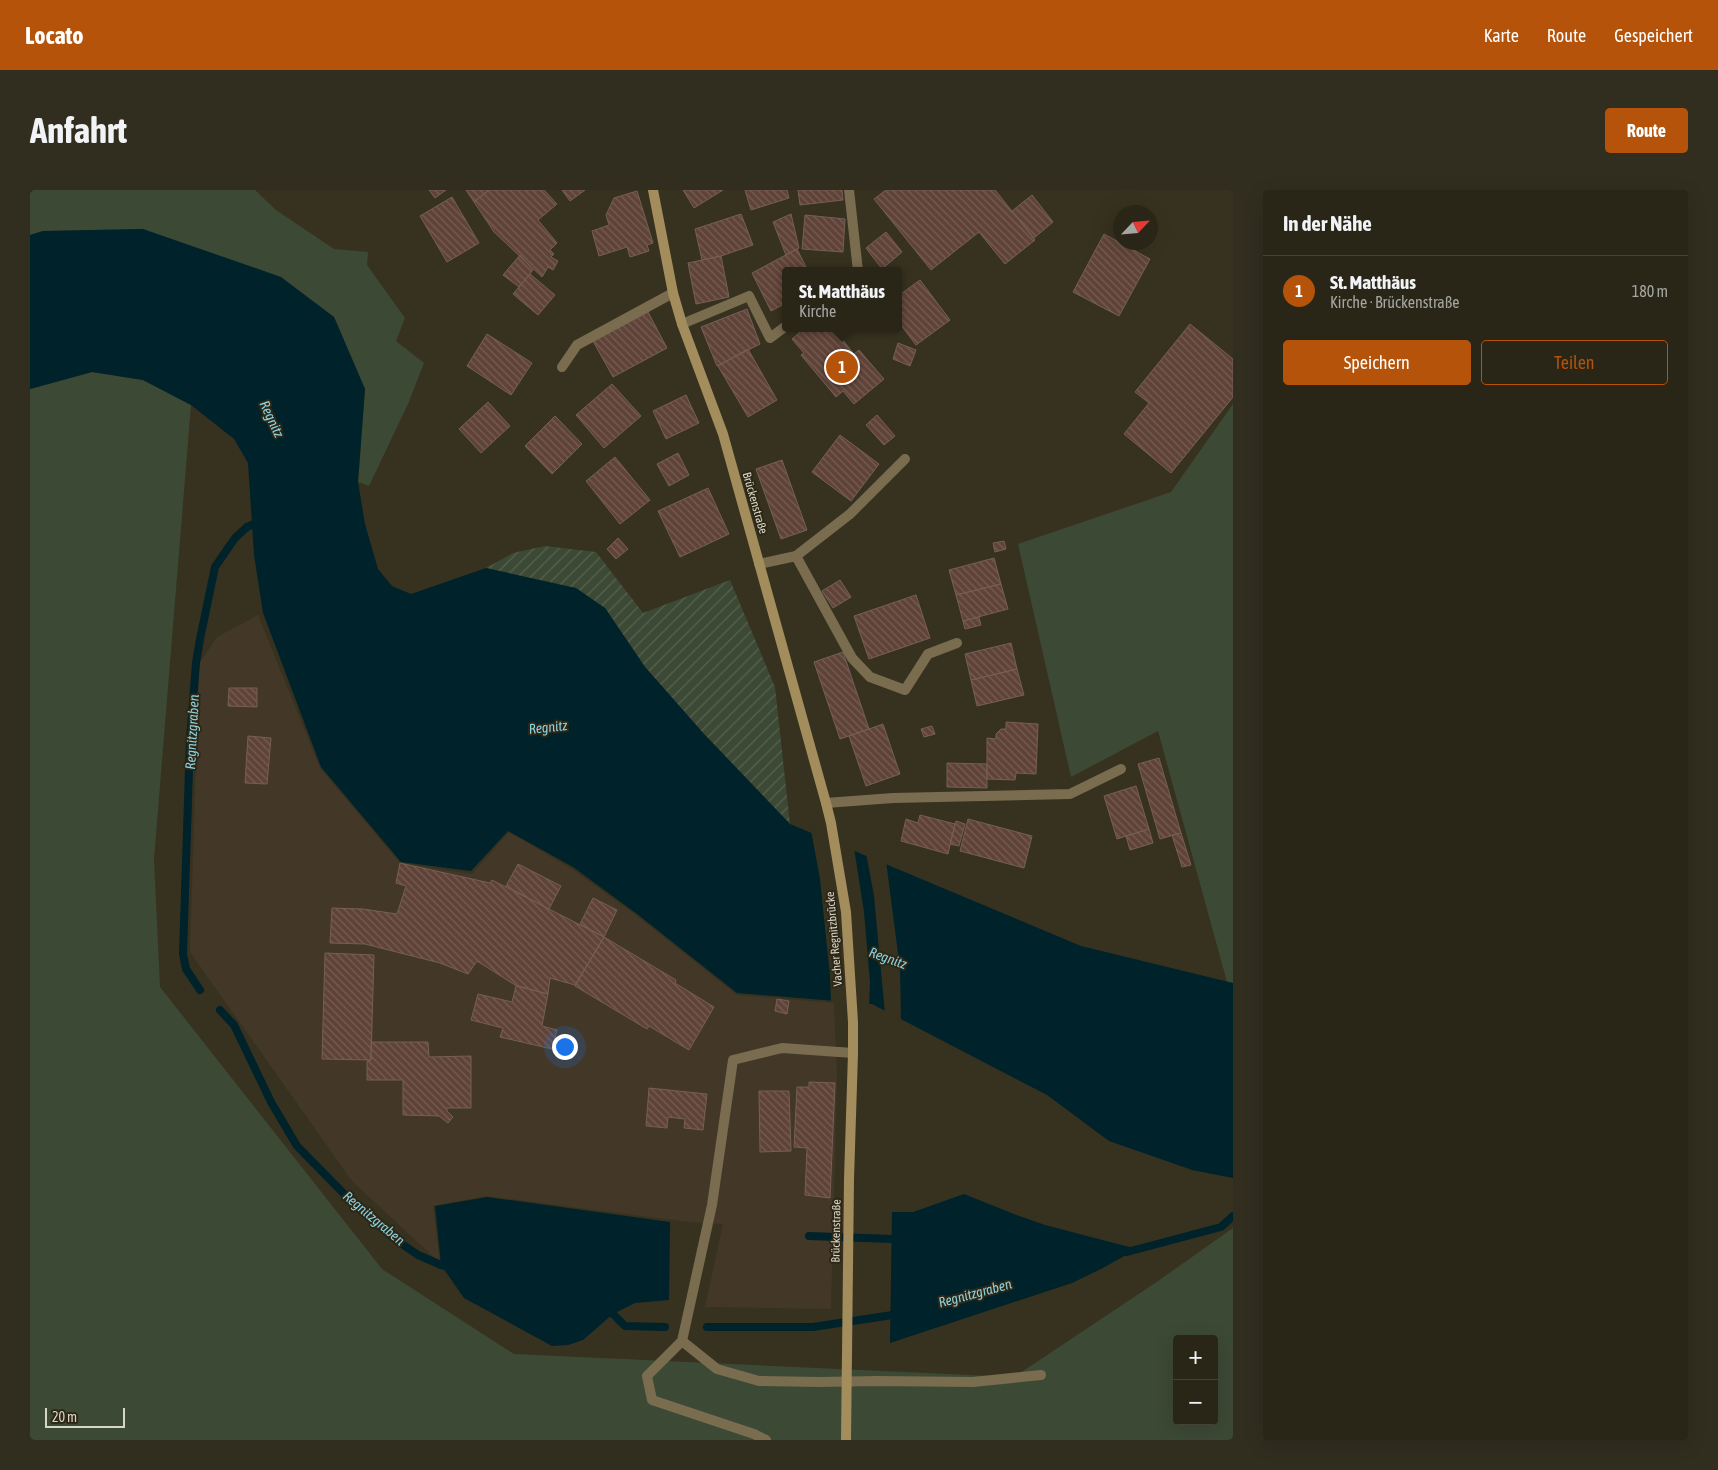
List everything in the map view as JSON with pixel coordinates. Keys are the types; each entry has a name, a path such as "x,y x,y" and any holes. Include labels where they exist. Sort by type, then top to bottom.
{"main road":[{"name":"Brückenstraße","path":"653,190 673,293 682,324 723,434 831,823"},
{"name":"Vacher Regnitzbrücke","path":"831,823 846,912 852,1022"},
{"name":"Brückenstraße","path":"846,1440 852,1022"}],"street":[{"path":"849,190 858,267"},
{"path":"562,367 577,345 673,293"},
{"path":"682,324 749,296 770,338 782,329"},
{"path":"759,564 796,556 850,514 905,459"},
{"path":"796,556 852,658 870,677 905,690 928,654 957,643"},
{"path":"826,803 892,798 1070,794 1121,769"},
{"path":"766,1440 754,1434 652,1400 647,1376 682,1341 712,1205 733,1060 782,1048 853,1053"},
{"path":"682,1341 717,1369 759,1381 948,1383 1041,1375"}],"shaded area":[{"path":"258,615 320,768 400,863 472,874 509,832 572,869 636,915 737,995 834,1003 837,1075 831,1309 705,1307 723,1224 689,1222 487,1196 433,1206 440,1263 352,1181 190,952 199,664 217,637"}],"green space":[{"path":"30,190 255,190 276,210 334,249 368,252 367,265 405,318 396,341 424,363 408,404 369,486 358,482 365,389 334,317 143,229 43,231 30,235"},
{"path":"92,372 143,380 191,405 154,859 160,987 382,1269 514,1354 1014,1377 1158,1281 1233,1228 1233,1440 30,1440 30,389"},
{"path":"1233,404 1233,983 1227,982 1158,731 1071,777 1018,544 1171,492"},
{"path":"545,546 596,552 643,613 730,580 775,687 790,824 704,734 645,667 605,608 528,578 486,568 513,553"}],"water":[{"name":"Regnitz","path":"143,229 281,277 334,317 365,389 358,482 365,524 378,569 392,586 411,594 486,568 576,588 605,608 645,667 704,734 790,824 1081,946 1233,983 1233,1178 1192,1170 1109,1141 1047,1095 872,1004 737,993 637,914 573,867 508,831 471,871 401,862 321,767 263,613 254,555 248,463 234,439 191,405 143,380 92,372 30,389 30,235 43,231"},
{"path":"964,1194 1045,1225 1137,1249 1072,1283 890,1343 892,1212 913,1212"},
{"path":"487,1197 670,1222 669,1300 635,1303 613,1314 583,1340 568,1345 552,1346 464,1298 441,1265 435,1206"}],"pier":[{"path":"811,830 854,848 864,912 870,982 869,1006 831,1003 820,879"},
{"path":"866,853 886,861 900,969 901,1022 885,1014 874,896"}],"building":[{"path":"429,190 446,190 435,198"},
{"path":"466,190 489,190 474,202"},
{"path":"489,190 544,190 557,204 538,220 557,243 550,250 554,254 551,257 558,261 553,270 548,267 542,277 494,232 474,202"},
{"path":"562,190 585,190 570,201"},
{"path":"683,190 723,190 694,208"},
{"path":"745,190 787,190 789,198 751,210"},
{"path":"798,190 842,190 843,200 800,205"},
{"path":"886,190 995,190 1035,240 1005,264 979,232 931,270 874,199"},
{"path":"637,191 653,243 647,245 649,251 630,257 627,247 599,256 592,231 609,225 606,215 614,198"},
{"path":"1032,195 1053,222 1034,238 1012,211"},
{"path":"452,197 479,243 447,262 420,216"},
{"path":"741,214 753,245 721,256 702,260 695,229"},
{"path":"791,214 799,248 786,255 773,222"},
{"path":"805,215 845,219 843,252 802,249"},
{"path":"886,232 902,252 884,267 880,267 866,248"},
{"path":"1104,234 1113,239 1113,250 1133,250 1150,259 1119,316 1073,292"},
{"path":"797,249 806,267 782,267 782,305 771,311 752,273"},
{"path":"520,255 533,270 519,287 503,275"},
{"path":"721,256 729,297 696,304 688,263"},
{"path":"530,274 555,295 538,315 513,294"},
{"path":"920,280 950,320 916,345 902,326 902,293"},
{"path":"747,309 760,344 717,366 701,327"},
{"path":"648,312 667,348 613,377 593,341"},
{"path":"1190,324 1233,359 1233,397 1171,473 1124,434 1149,403 1135,392"},
{"path":"800,332 836,332 854,354 859,350 884,379 854,404 843,391 836,397 801,355 804,353 792,339"},
{"path":"487,334 532,363 511,395 467,366"},
{"path":"898,343 916,350 910,366 893,359"},
{"path":"748,349 777,400 748,417 718,366"},
{"path":"612,384 641,416 604,448 576,415"},
{"path":"686,395 699,423 666,439 653,411"},
{"path":"488,402 510,426 481,453 459,429"},
{"path":"877,415 895,436 884,445 866,425"},
{"path":"555,416 582,444 552,474 525,446"},
{"path":"840,435 879,464 851,501 812,472"},
{"path":"678,453 689,475 669,486 657,464"},
{"path":"615,457 650,500 620,524 586,481"},
{"path":"782,460 807,530 781,539 756,469"},
{"path":"708,488 729,534 680,557 658,511"},
{"path":"618,538 628,549 616,559 607,549"},
{"path":"1004,541 1006,549 995,552 993,543"},
{"path":"994,558 1001,584 956,595 949,570"},
{"path":"840,580 851,597 833,608 822,591"},
{"path":"1001,584 1008,609 963,621 956,595"},
{"path":"916,595 930,638 869,659 854,616"},
{"path":"979,617 981,625 965,629 963,621"},
{"path":"1011,643 1017,669 971,680 965,654"},
{"path":"843,652 869,729 840,739 814,662"},
{"path":"1017,669 1024,695 977,706 971,680"},
{"path":"229,688 257,688 257,707 228,706"},
{"path":"1006,722 1038,724 1036,774 1016,773 1015,780 987,779 987,738 996,739 996,734 1001,729 1006,729"},
{"path":"883,724 900,774 866,786 849,736"},
{"path":"932,726 935,734 924,737 921,729"},
{"path":"248,736 271,738 267,784 245,783"},
{"path":"1159,758 1181,833 1160,839 1138,764"},
{"path":"947,763 987,764 987,788 947,787"},
{"path":"1136,786 1149,829 1117,839 1104,796"},
{"path":"920,815 955,824 948,854 901,841 906,819 918,823"},
{"path":"968,819 1032,836 1024,868 960,851"},
{"path":"956,821 965,824 959,846 950,844"},
{"path":"1149,829 1153,843 1130,850 1126,836"},
{"path":"1181,833 1191,865 1182,867 1172,835"},
{"path":"400,863 490,883 492,880 604,937 575,985 550,978 548,994 515,985 477,961 468,974 440,963 365,944 330,943 332,908 363,909 397,914 406,886 396,883"},
{"path":"518,864 561,886 549,909 506,886"},
{"path":"593,898 617,910 604,937 580,924"},
{"path":"604,937 676,980 675,983 714,1007 689,1050 649,1026 647,1029 575,986"},
{"path":"325,953 374,955 371,1060 322,1059"},
{"path":"516,986 548,994 542,1026 557,1030 552,1049 500,1037 503,1028 471,1020 478,994 512,1002"},
{"path":"777,999 789,1001 787,1014 775,1011"},
{"path":"371,1042 428,1042 429,1057 471,1056 471,1108 447,1108 447,1111 453,1117 448,1123 439,1116 403,1115 403,1080 367,1080 367,1061 371,1060"},
{"path":"809,1082 835,1083 830,1198 805,1195 807,1148 794,1147 797,1087 809,1087"},
{"path":"649,1088 707,1094 703,1130 684,1128 685,1119 668,1117 667,1128 646,1126"},
{"path":"759,1091 789,1091 791,1151 760,1152"}],"waterway":[{"name":"Regnitzgraben","path":"200,990 186,969 183,954 190,739 196,663 215,567 235,538 247,527 261,521"},
{"name":"Regnitzgraben","path":"220,1010 234,1025 271,1102 297,1146 355,1205 396,1240 418,1255 441,1265 451,1267"},
{"name":"Regnitzgraben","path":"1127,1252 1221,1227 1233,1216"},
{"path":"809,1236 892,1239 901,1241"},
{"name":"Regnitzgraben","path":"604,1310 613,1314 625,1326 665,1327"},
{"name":"Regnitzgraben","path":"707,1327 813,1327 899,1314"}],"place":[{"name":"St. Matthäus","path":"842,367"}]}
